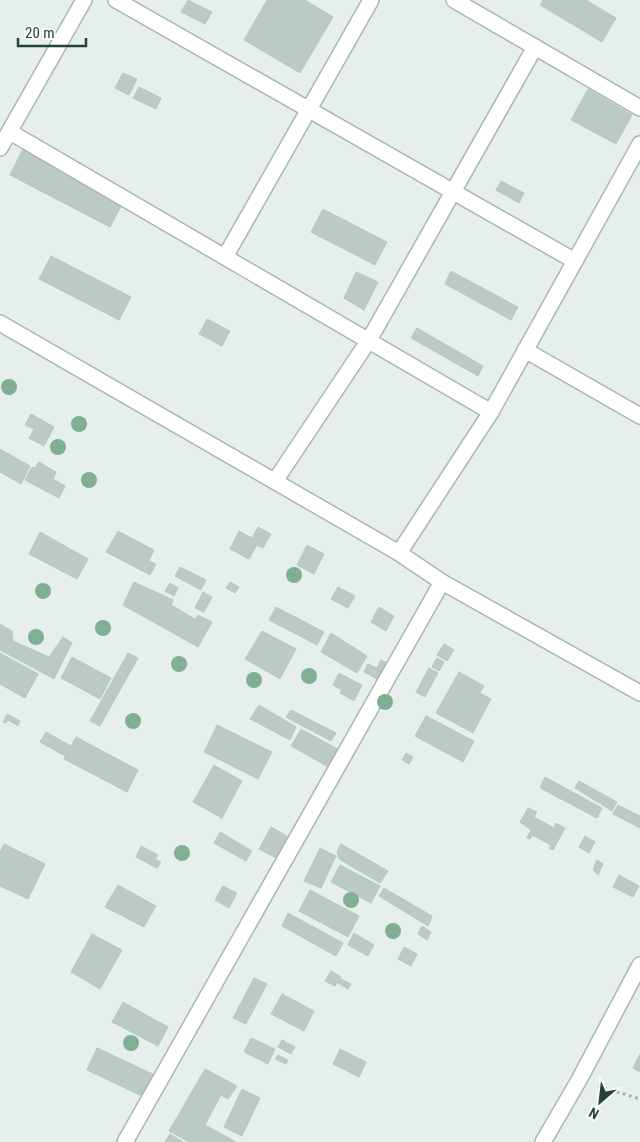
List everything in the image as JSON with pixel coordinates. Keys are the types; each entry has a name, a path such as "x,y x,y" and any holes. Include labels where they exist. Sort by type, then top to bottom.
{"street":[{"path":"0,148 84,0"},
{"path":"116,0 575,261"},
{"path":"225,257 371,0"},
{"path":"454,0 640,108"},
{"path":"275,481 369,340 535,47"},
{"path":"10,132 491,412"},
{"path":"399,553 491,412 640,144"},
{"path":"0,323 399,553 442,582 640,693"},
{"path":"525,350 640,416"},
{"path":"125,1142 442,582"},
{"path":"543,1142 580,1080 640,965"}],"path":[{"path":"580,1080 640,1099"}],"building":[{"path":"188,0 212,12 205,24 181,12"},
{"path":"267,0 305,0 333,17 300,73 244,40"},
{"path":"543,0 586,0 616,18 602,42 540,5"},
{"path":"123,73 137,79 129,95 115,88"},
{"path":"139,87 161,98 156,109 133,98"},
{"path":"588,89 632,115 616,144 571,120"},
{"path":"26,143 127,195 110,227 10,175"},
{"path":"501,181 524,193 519,203 496,190"},
{"path":"323,209 387,242 375,265 311,232"},
{"path":"51,256 131,297 119,320 39,279"},
{"path":"451,271 518,307 511,320 445,284"},
{"path":"356,272 378,282 364,310 344,298"},
{"path":"207,319 230,331 222,346 199,334"},
{"path":"417,328 483,366 478,376 411,338"},
{"path":"31,414 54,427 44,446 29,438 34,429 25,425"},
{"path":"0,449 30,466 21,484 0,472"},
{"path":"39,462 56,472 53,479 65,486 59,498 25,480 32,467 35,468"},
{"path":"258,527 271,534 263,548 257,545 249,559 230,549 239,531 252,538"},
{"path":"118,531 154,550 149,561 156,564 150,575 106,552"},
{"path":"40,532 88,559 77,579 29,554"},
{"path":"307,545 324,554 314,574 297,565"},
{"path":"180,567 206,580 201,590 175,576"},
{"path":"134,582 173,600 171,605 195,619 198,615 212,622 198,647 123,605"},
{"path":"230,582 239,587 235,593 226,588"},
{"path":"170,583 178,588 174,596 165,591"},
{"path":"338,587 355,596 348,608 331,599"},
{"path":"203,592 212,597 204,612 195,608"},
{"path":"276,607 324,632 317,645 269,620"},
{"path":"379,607 394,616 386,631 371,622"},
{"path":"0,624 12,631 13,641 49,657 63,637 72,643 54,679 0,650"},
{"path":"262,631 296,649 280,679 245,659"},
{"path":"331,633 367,656 357,673 321,652"},
{"path":"444,644 454,650 447,661 437,655"},
{"path":"0,653 38,674 25,698 0,684"},
{"path":"128,653 138,658 100,726 90,721"},
{"path":"72,657 111,678 100,699 61,678"},
{"path":"437,658 444,662 439,671 432,667"},
{"path":"381,660 388,663 379,680 364,672 368,664 377,668"},
{"path":"429,668 438,673 425,697 416,692"},
{"path":"459,672 484,686 480,693 491,699 473,733 436,713"},
{"path":"339,673 362,685 354,701 340,693 342,690 333,685"},
{"path":"259,705 296,727 290,740 250,719"},
{"path":"291,710 336,733 331,741 286,717"},
{"path":"7,714 20,721 18,726 8,720 6,723 3,722"},
{"path":"426,716 474,741 463,762 415,736"},
{"path":"217,725 272,752 258,779 204,752"},
{"path":"301,729 341,751 332,769 291,746"},
{"path":"46,732 71,746 65,756 40,742"},
{"path":"76,737 138,770 127,792 64,759"},
{"path":"406,753 413,757 409,764 402,760"},
{"path":"214,765 242,781 222,818 193,802"},
{"path":"545,777 602,808 597,818 540,788"},
{"path":"579,781 617,802 612,811 575,788"},
{"path":"618,805 640,816 640,828 613,814"},
{"path":"528,808 537,812 534,817 554,828 556,823 565,828 553,850 549,848 551,845 532,835 530,839 527,838 531,830 520,822"},
{"path":"271,827 287,836 276,858 259,849"},
{"path":"220,832 252,851 246,861 214,843"},
{"path":"585,836 595,842 589,853 579,847"},
{"path":"4,844 45,864 28,899 0,886 0,852"},
{"path":"341,844 388,871 380,883 339,859 337,852"},
{"path":"141,846 158,855 155,859 161,862 157,868 136,857"},
{"path":"320,848 336,856 321,888 304,881"},
{"path":"597,860 603,864 598,875 593,870"},
{"path":"340,865 380,886 371,903 331,882"},
{"path":"619,875 639,886 633,897 613,887"},
{"path":"118,885 156,906 144,927 105,907"},
{"path":"223,886 237,893 229,908 215,900"},
{"path":"384,888 432,916 428,926 379,896"},
{"path":"310,890 359,916 348,937 299,911"},
{"path":"288,913 343,943 336,956 282,926"},
{"path":"422,926 431,932 427,940 418,934"},
{"path":"354,933 374,945 368,956 348,945"},
{"path":"92,934 122,950 100,989 71,972"},
{"path":"404,947 417,954 411,966 398,959"},
{"path":"331,971 341,977 335,986 325,981"},
{"path":"254,978 267,984 246,1024 233,1018"},
{"path":"341,979 351,984 348,989 338,983"},
{"path":"282,994 314,1011 304,1031 271,1014"},
{"path":"123,1002 168,1027 158,1046 112,1022"},
{"path":"251,1038 275,1049 268,1064 244,1052"},
{"path":"282,1040 295,1047 291,1054 278,1047"},
{"path":"97,1048 155,1075 144,1097 87,1070"},
{"path":"340,1049 366,1062 359,1077 333,1064"},
{"path":"640,1054 640,1072 633,1068"},
{"path":"278,1055 288,1060 286,1064 275,1059"},
{"path":"205,1069 237,1086 228,1099 221,1095 205,1125 236,1142 189,1142 169,1131"},
{"path":"242,1089 260,1098 242,1136 224,1127"},
{"path":"170,1134 183,1142 165,1142"}]}
